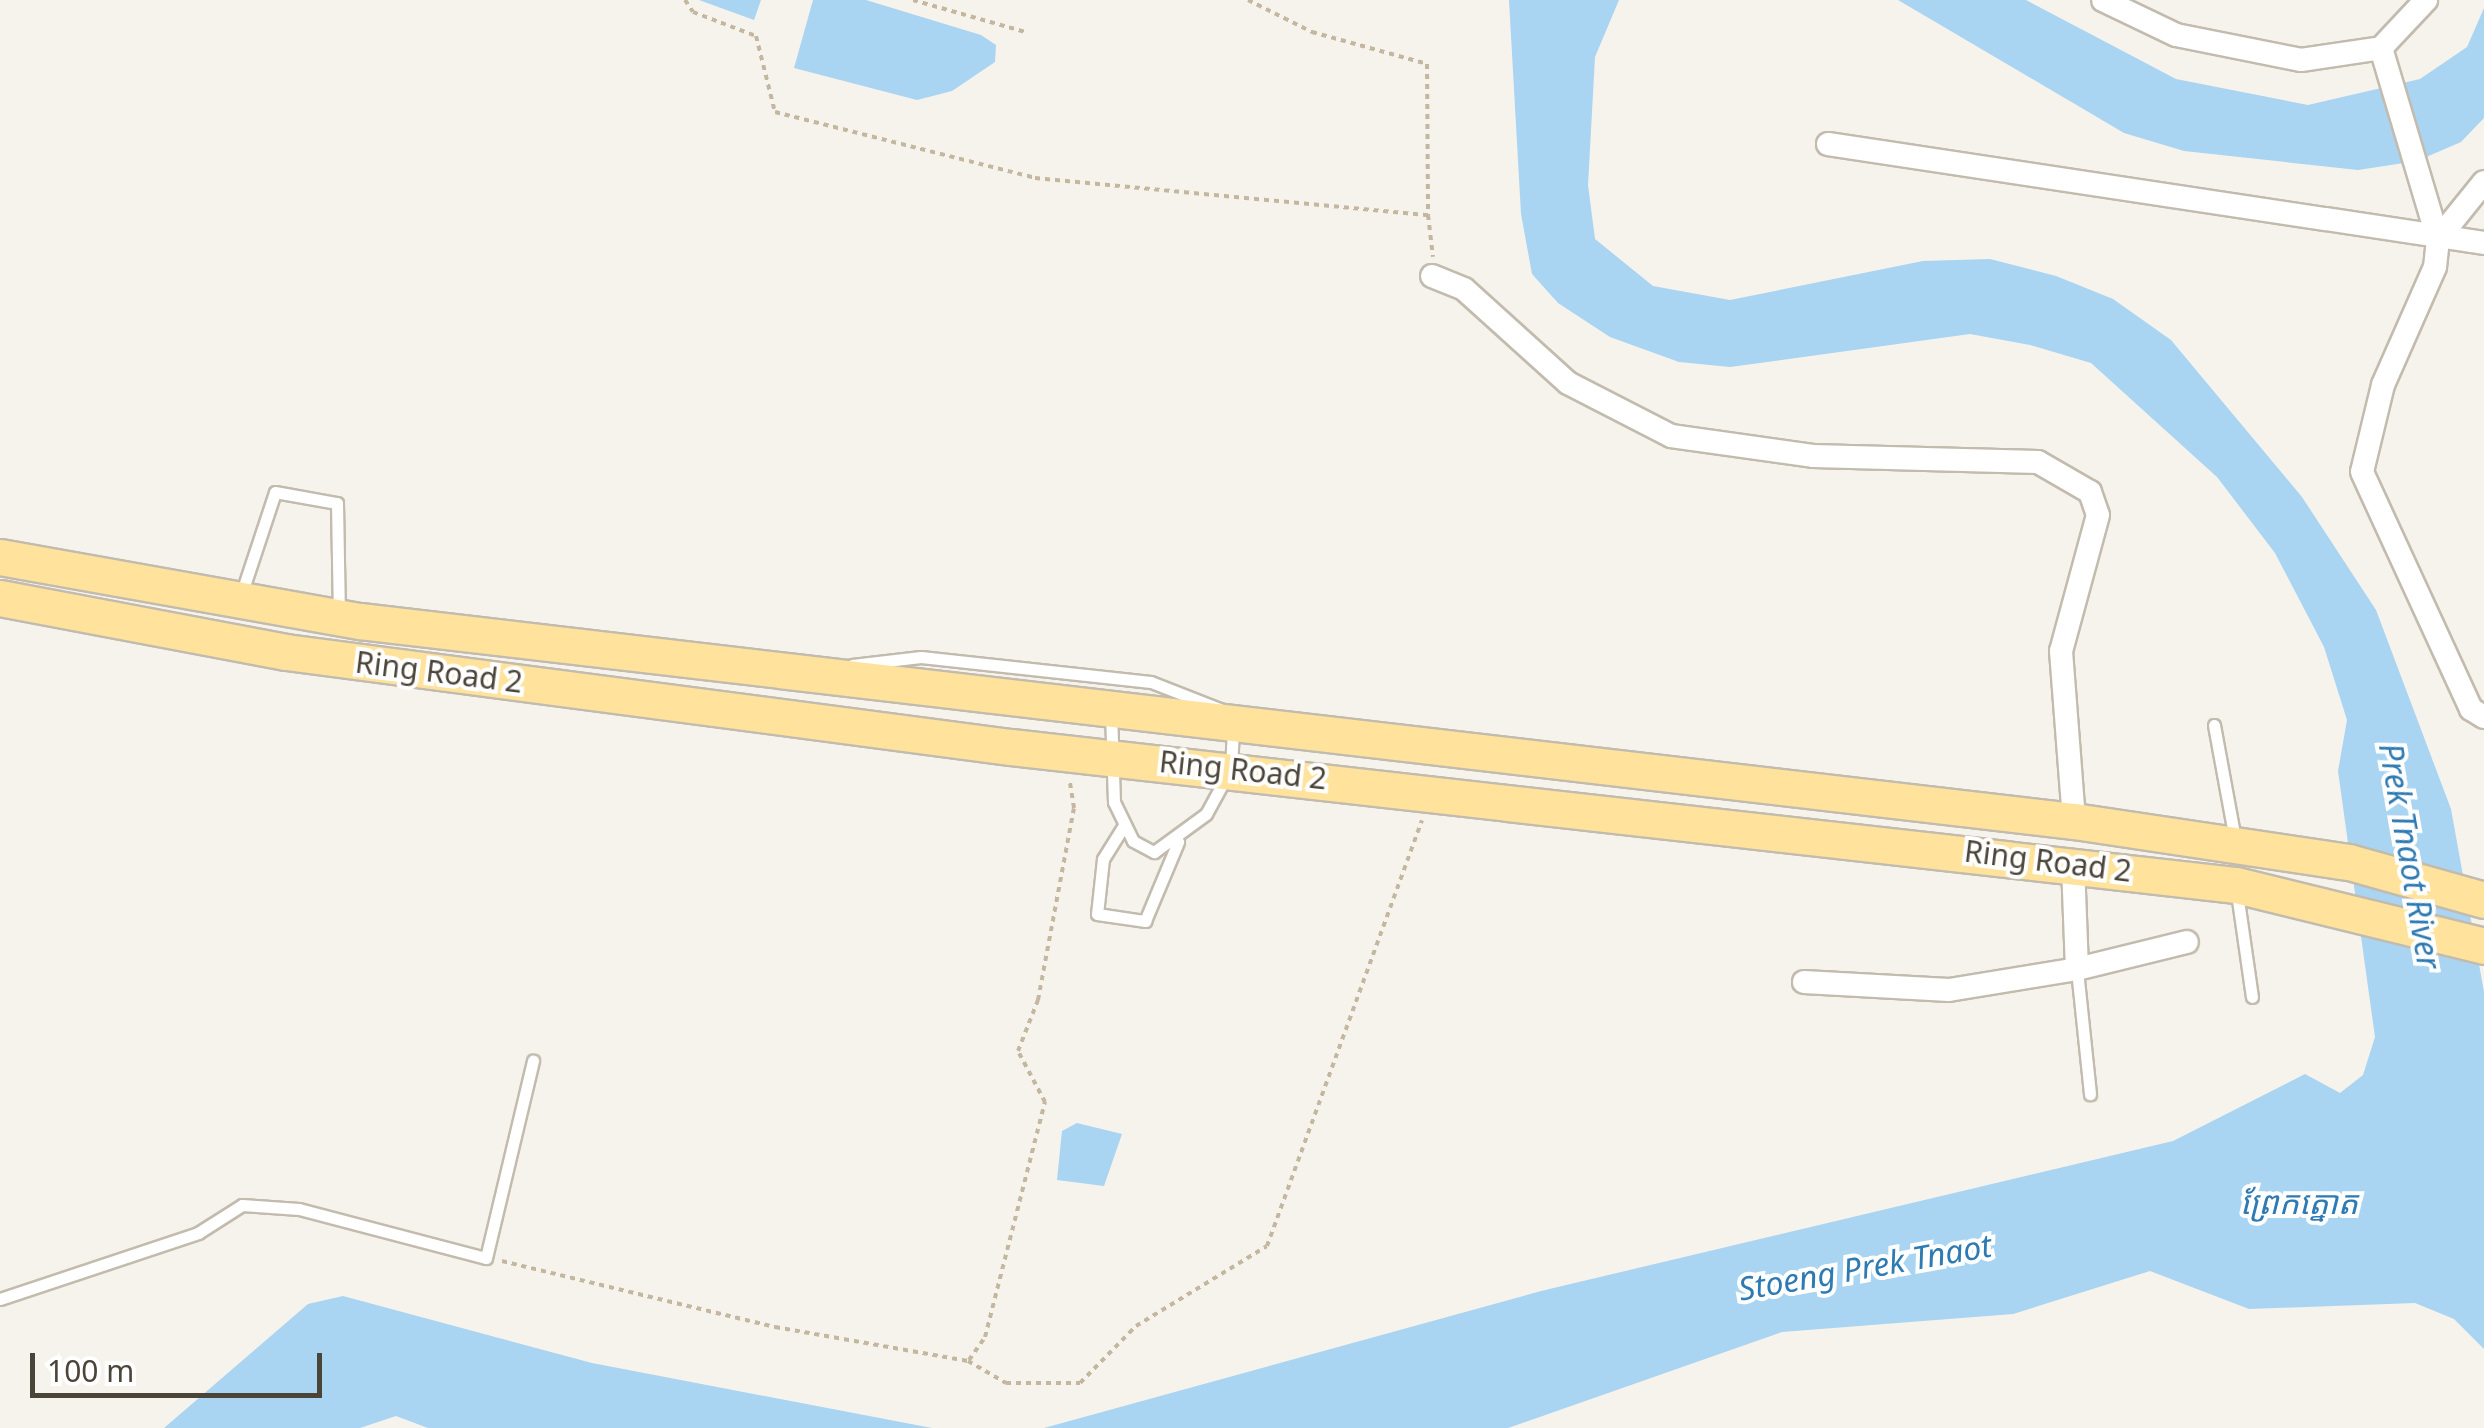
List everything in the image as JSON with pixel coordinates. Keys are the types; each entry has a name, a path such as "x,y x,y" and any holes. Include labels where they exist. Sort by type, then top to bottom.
{"main road":[{"name":"Ring Road 2","path":"0,557 340,618 1016,701 2074,821 2286,851 2484,900"},
{"name":"Ring Road 2","path":"0,598 286,652 1012,748 1661,816 2236,885 2484,946"},
{"path":"1012,748 1016,701"},
{"path":"1661,816 1666,776"}],"street":[{"path":"2103,0 2176,35 2248,54 2301,60 2384,56"},
{"path":"2384,56 2426,0"},
{"path":"2384,56 2423,209 2438,240"},
{"path":"1828,144 2036,181 2370,221 2438,240 2484,243"},
{"path":"2484,182 2438,240 2383,385 2362,472 2471,709 2484,717"},
{"path":"1432,276 1464,290 1568,384 1672,436 1813,456 2038,462 2090,492 2098,515 2061,651 2074,821"},
{"path":"2074,863 2077,968"},
{"path":"1804,982 1949,990 2077,968 2186,942"}],"lane":[{"path":"238,602 275,492 338,504 340,618"},
{"path":"802,675 920,656 1178,688 1247,726 1231,768 1206,814 1178,840 1154,852 1123,826 1106,756 1110,712"},
{"path":"2214,725 2236,844"},
{"path":"1123,826 1103,860 1094,909 1137,923 1150,916 1178,840"},
{"path":"2236,885 2252,998"},
{"path":"2077,968 2090,1094"},
{"path":"0,1299 198,1233 242,1205 300,1209 486,1258 532,1061"}],"path":[{"path":"685,0 692,12 756,36 775,112 824,128 1035,178 1428,214"},
{"path":"913,0 1026,32"},
{"path":"1248,0 1312,32 1427,64 1432,276"},
{"path":"968,1360 985,1337 1045,1102 1018,1052 1038,1000 1074,808 1066,752"},
{"path":"486,1258 775,1327 968,1360 1006,1383 1080,1383 1148,1318 1268,1246 1410,838 1442,792"}],"water":[{"path":"699,0 761,0 754,20"},
{"path":"813,0 866,0 981,35 996,45 995,62 952,91 917,100 794,68"},
{"path":"1509,0 1619,0 1595,57 1588,185 1595,239 1653,286 1730,300 1923,261 1990,259 2056,276 2113,299 2171,340 2302,497 2376,610 2451,809 2484,992 2484,1349 2454,1319 2415,1303 2249,1309 2150,1271 2013,1314 1782,1332 1508,1428 1044,1428 1541,1291 2173,1141 2305,1074 2340,1093 2363,1075 2375,1037 2338,771 2347,720 2324,647 2275,553 2217,477 2091,363 2030,345 1970,334 1730,367 1679,362 1610,337 1558,303 1532,274 1521,214"},
{"path":"1898,0 2026,0 2176,79 2308,105 2420,79 2467,47 2484,8 2484,118 2461,142 2417,161 2358,170 2184,151 2124,133"},
{"path":"1077,1123 1122,1134 1104,1186 1057,1180 1062,1131"},
{"path":"343,1296 592,1363 932,1428 428,1428 396,1416 360,1428 164,1428 308,1304"}],"water label":[{"name":"Prek Tnaot River","path":"2410,856"},
{"name":"ព្រែកត្នោត","path":"2299,1202"},
{"name":"Stoeng Prek Tnaot","path":"1865,1267"}]}
